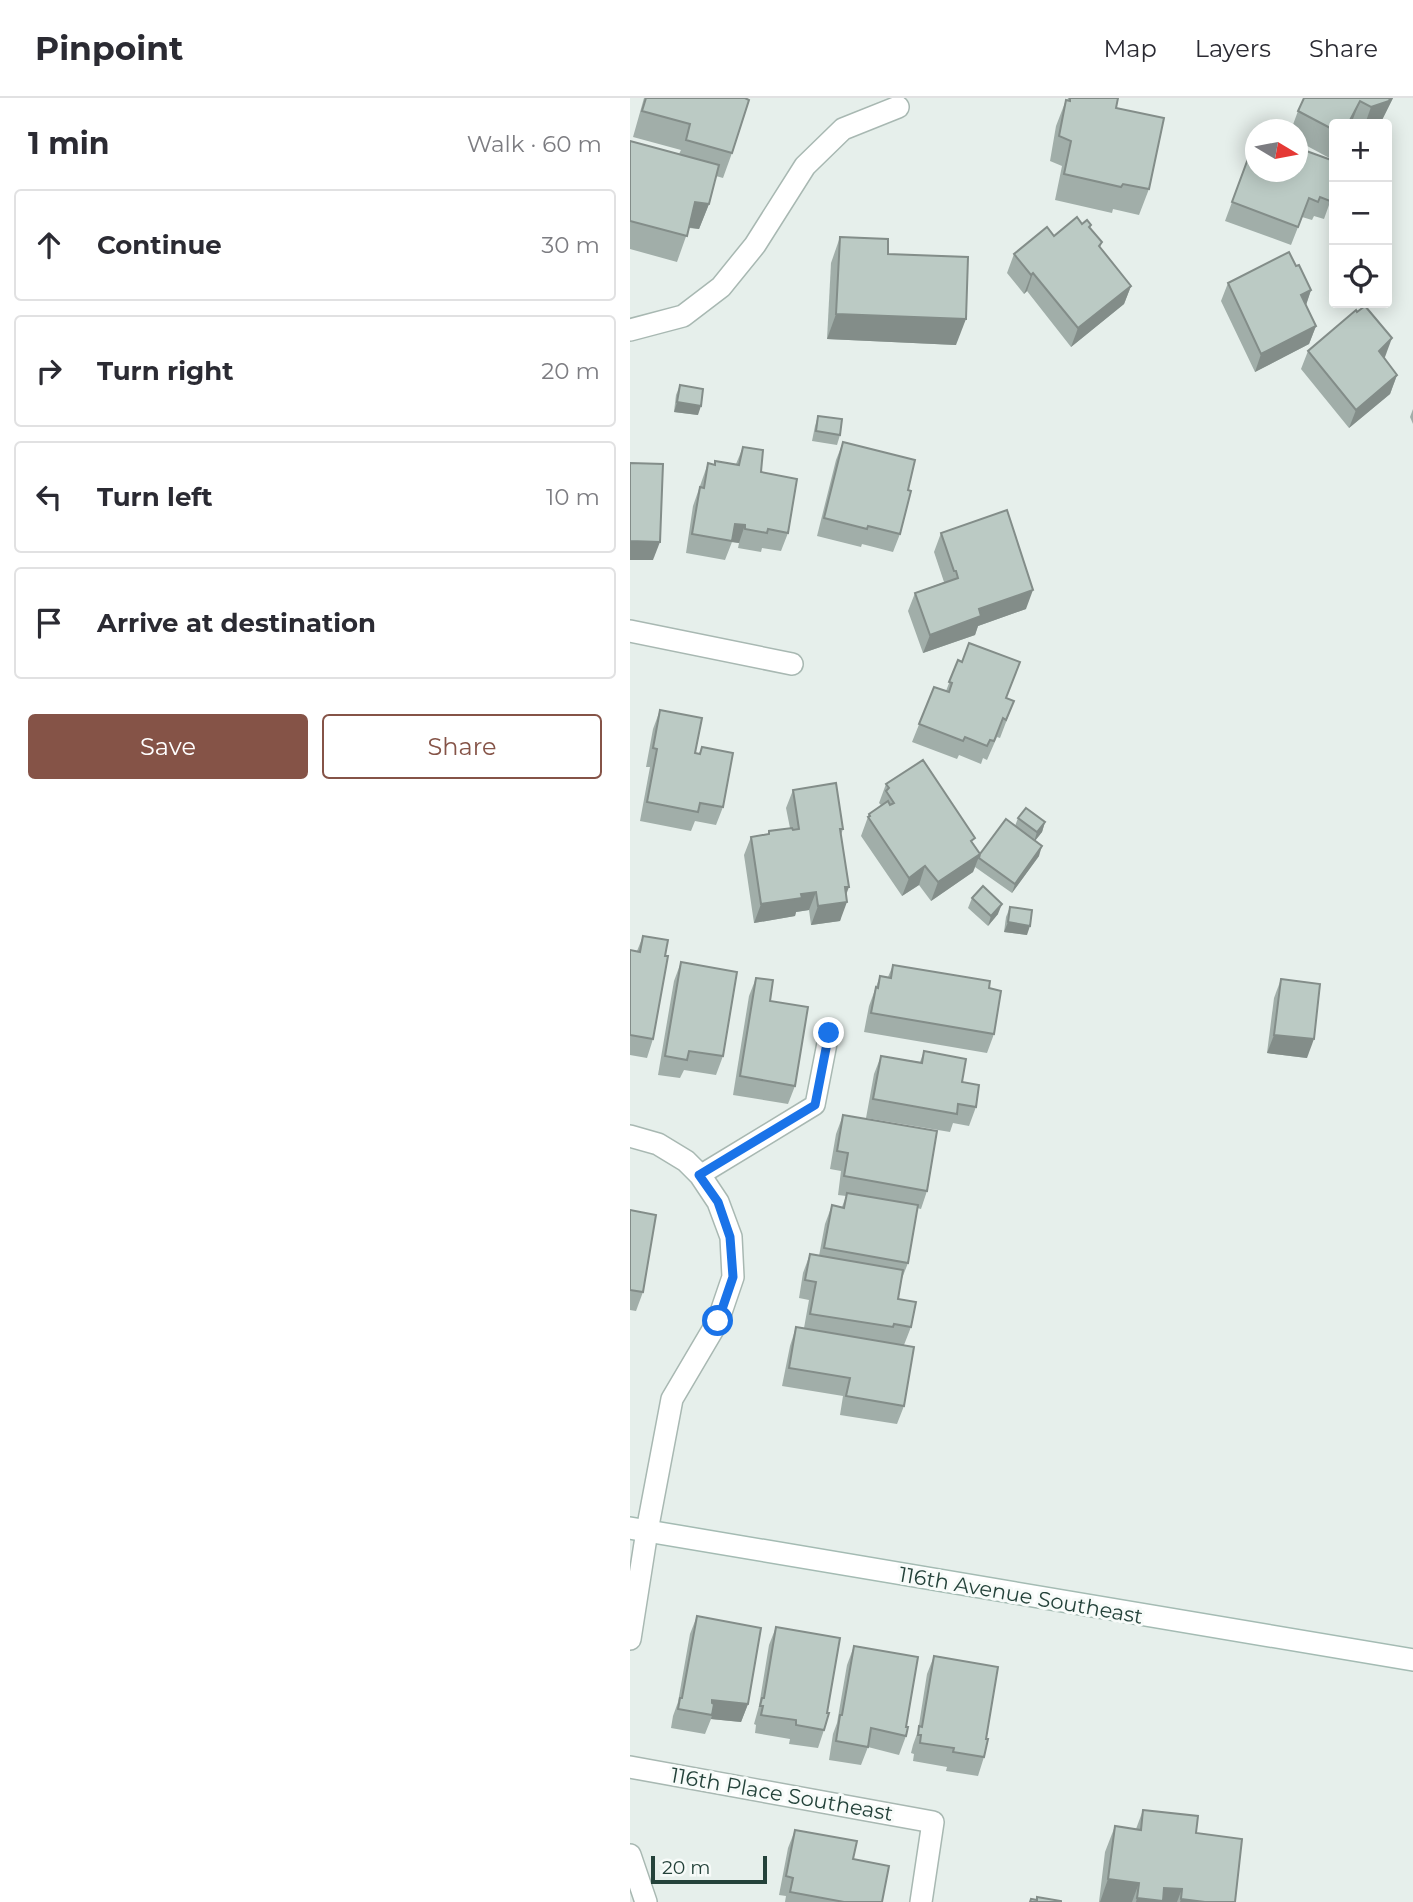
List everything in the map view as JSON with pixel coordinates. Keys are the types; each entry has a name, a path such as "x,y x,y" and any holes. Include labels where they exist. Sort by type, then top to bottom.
{"street":[{"path":"630,330 683,316 721,287 755,245 805,166 843,129 898,107"},
{"path":"630,631 792,664"},
{"path":"630,1136 658,1144 686,1161 699,1175 718,1202 730,1237 733,1277 718,1321 672,1399 639,1530 630,1639"},
{"name":"116th Avenue Southeast","path":"639,1530 1413,1660"},
{"name":"116th Place Southeast","path":"630,1767 933,1822 920,1902"},
{"path":"630,1855 646,1902"}],"lane":[{"path":"699,1175 815,1105 829,1033"}],"building":[{"path":"646,98 749,100 732,153 686,140 690,124 642,111"},
{"path":"1070,98 1118,98 1116,108 1164,118 1149,189 1123,184 1121,187 1064,174 1071,141 1059,136 1066,100 1070,101"},
{"path":"1304,98 1390,98 1389,101 1371,107 1360,101 1351,119 1329,119 1329,127 1298,111"},
{"path":"630,141 719,165 709,204 695,202 687,236 630,221"},
{"path":"1308,152 1329,159 1329,201 1320,197 1318,202 1309,198 1298,227 1232,202 1245,167 1245,182 1308,182"},
{"path":"1077,217 1082,224 1087,220 1091,225 1089,227 1102,242 1099,246 1131,286 1078,328 1014,254 1047,227 1054,236"},
{"path":"840,237 888,239 888,254 968,257 966,319 836,314"},
{"path":"1289,252 1296,266 1299,265 1311,290 1301,295 1316,326 1261,354 1228,283"},
{"path":"1367,308 1392,338 1379,351 1397,375 1356,410 1308,351 1356,310 1357,312"},
{"path":"680,385 703,389 701,406 677,402"},
{"path":"818,416 842,419 840,435 816,431"},
{"path":"843,442 915,460 908,490 911,491 900,534 824,518"},
{"path":"743,447 763,450 761,472 797,479 788,533 768,529 767,533 745,529 745,525 735,524 732,541 692,534 700,487 704,488 708,463 715,465 715,461 739,465"},
{"path":"630,463 663,464 660,542 630,541"},
{"path":"1007,510 1033,590 979,609 981,616 930,635 915,593 958,578 941,533"},
{"path":"969,643 1020,662 1006,698 1014,701 1006,720 1003,718 994,741 990,740 987,746 965,737 963,741 919,724 934,687 949,692 952,683 949,682 958,660 962,662"},
{"path":"660,710 702,718 695,753 700,754 702,747 733,753 723,807 700,803 698,812 647,802 657,749 653,748"},
{"path":"923,760 975,838 971,841 980,854 938,882 925,866 909,878 868,817 888,801 890,805 894,803 886,791 889,788 886,784"},
{"path":"836,783 849,887 845,887 847,902 818,906 816,892 801,894 802,898 761,904 751,837 769,834 769,831 799,829 793,790"},
{"path":"1026,808 1045,822 1037,832 1018,818"},
{"path":"1006,819 1042,846 1015,884 979,858"},
{"path":"983,886 1002,904 991,916 972,898"},
{"path":"1010,907 1032,910 1030,926 1008,922"},
{"path":"643,936 668,940 665,956 668,956 653,1039 630,1035 630,950 640,952"},
{"path":"681,962 737,972 723,1056 689,1051 687,1060 665,1056"},
{"path":"893,965 990,981 989,988 1001,991 994,1034 871,1013 880,976 891,978"},
{"path":"756,978 773,980 770,1001 808,1007 795,1086 740,1076"},
{"path":"1281,979 1320,984 1314,1039 1274,1035"},
{"path":"924,1051 966,1059 962,1082 979,1085 976,1107 958,1104 957,1114 873,1099 881,1056 922,1063"},
{"path":"843,1115 937,1131 927,1191 844,1176 848,1153 837,1151"},
{"path":"847,1193 918,1205 908,1263 824,1248 832,1205 844,1208"},
{"path":"630,1210 656,1215 643,1292 630,1290"},
{"path":"810,1254 903,1270 898,1299 916,1302 911,1327 894,1324 893,1327 810,1314 816,1282 805,1280"},
{"path":"796,1327 914,1347 904,1406 846,1396 850,1378 789,1368"},
{"path":"697,1616 761,1628 748,1704 712,1700 712,1715 678,1709"},
{"path":"776,1627 840,1638 824,1730 796,1725 796,1720 761,1715 763,1706 760,1706 764,1698"},
{"path":"854,1646 918,1657 906,1736 871,1728 868,1747 836,1741"},
{"path":"934,1656 998,1667 984,1757 953,1752 954,1748 920,1743 919,1726 922,1727"},
{"path":"1143,1810 1198,1816 1196,1833 1242,1839 1235,1902 1181,1899 1182,1889 1164,1888 1163,1901 1137,1898 1139,1883 1108,1879 1115,1826 1141,1830"},
{"path":"795,1830 857,1841 853,1859 889,1866 882,1902 844,1902 790,1892 793,1878 786,1876"},
{"path":"1037,1897 1061,1902 1030,1902 1031,1899 1037,1900"}],"route":[{"path":"718,1321 733,1277 730,1237 718,1202 699,1175 815,1105 829,1033"}]}
